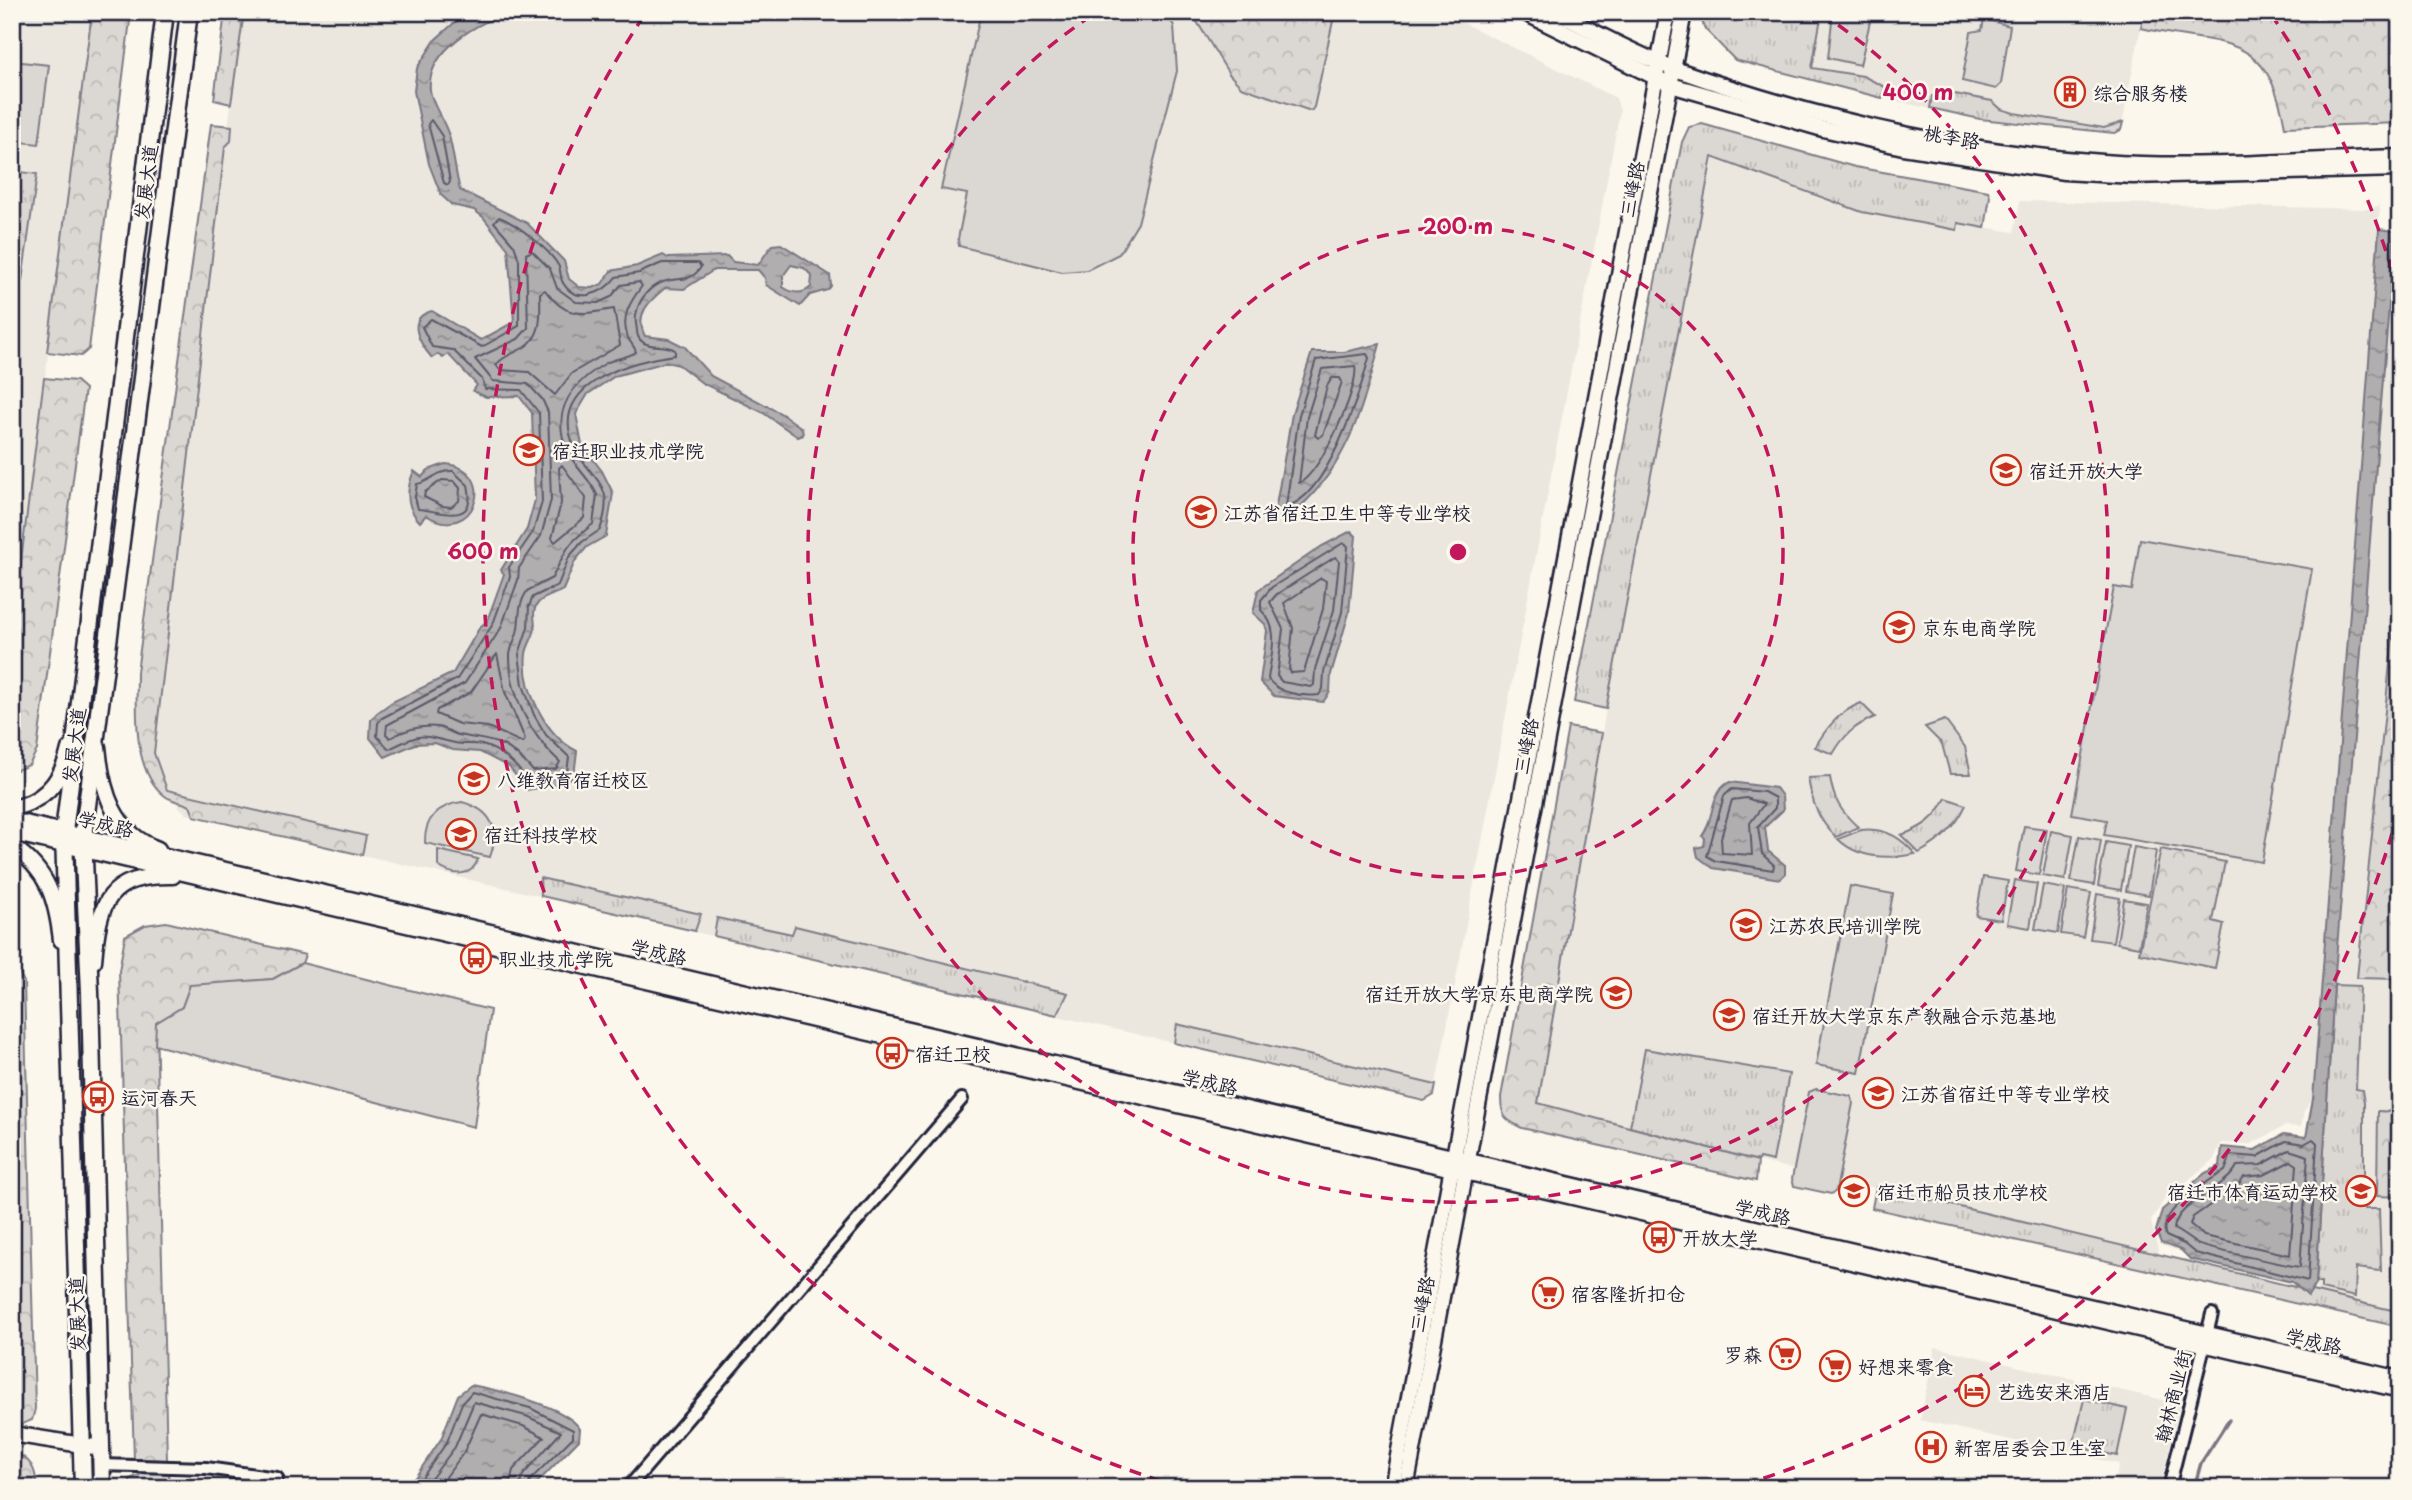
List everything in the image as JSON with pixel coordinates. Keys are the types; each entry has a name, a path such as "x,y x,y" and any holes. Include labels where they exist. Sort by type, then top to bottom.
{"main road":[{"name":"发展大道","path":"83,1488 64,839 165,12"},
{"name":"发展大道","path":"102,1488 90,1004 83,843 96,723 189,12"},
{"name":"桃李路","path":"1523,12 1671,86 1823,129 1903,148 2064,172 2186,175 2400,169"},
{"name":"桃李路","path":"1555,12 1674,68 1828,116 1914,138 2034,156 2145,164 2400,156"},
{"name":"三峰路","path":"1406,1488 1460,1164 1668,12"},
{"name":"三峰路","path":"1392,1488 1460,1164 1684,12"},
{"path":"12,808 41,799 58,779 66,763 78,717"},
{"path":"96,723 105,793 127,830 153,848 202,871"},
{"name":"学成路","path":"12,820 64,839"},
{"name":"学成路","path":"12,833 83,843 1460,1164 2205,1339 2400,1390"},
{"path":"12,846 34,866 56,902 68,1004"},
{"path":"90,1004 96,938 103,911 113,891 142,876 202,871"},
{"name":"学成路","path":"2205,1339 2400,1379"},
{"path":"12,1434 101,1448"}],"street":[{"path":"628,1488 962,1099"},
{"name":"翰林商业街","path":"2169,1488 2212,1314"},
{"path":"101,1465 206,1468 276,1478"}],"shaded area":[{"path":"12,12 92,12 12,635"},
{"path":"244,12 1441,12 1616,98 1620,111 1434,1095 1424,1101 186,814 169,796 154,753 225,147"},
{"path":"1736,12 2144,12 2121,130 2114,133 1980,119 1856,93 1735,60"},
{"name":"宿迁开放大学","path":"1712,157 1957,230 1958,223 2014,232 2020,201 2370,209 2380,205 2313,1099 2304,1111 2301,1127 2285,1126 2251,1144 2221,1143 2214,1159 2164,1200 2151,1221 2159,1254 1758,1161 1538,1103 1606,709"},
{"path":"2397,205 2400,205 2400,1312 2316,1293 2334,985"},
{"path":"1935,1347 2180,1404 2160,1488 2114,1488 2119,1464 1920,1420"}],"green space":[{"path":"92,12 131,12 89,349 81,356 47,352"},
{"path":"225,12 244,12 231,104 214,100"},
{"path":"981,12 1166,12 1174,26 1177,71 1138,223 1119,254 1087,270 1062,272 959,246 967,194 941,189"},
{"path":"1191,12 1335,12 1311,111 1241,87 1229,74"},
{"path":"1700,12 1822,12 1812,68 1863,76 1885,87 1882,98 1735,60 1704,28"},
{"path":"1833,12 1872,13 1860,65 1828,58"},
{"path":"2144,12 2400,12 2400,123 2285,127 2277,95 2266,72 2253,57 2236,47 2217,41 2141,28"},
{"path":"1984,19 2010,26 2001,84 1996,89 1962,81 1971,32 1982,30"},
{"path":"12,61 49,65 39,144 12,141"},
{"path":"1955,94 1992,101 2001,109 2014,113 2104,128 2123,122 2121,130 2114,133 1980,119 1930,108 1932,96"},
{"path":"211,124 232,126 231,141 225,147 154,753 167,790 366,836 362,855 194,816 190,806 167,798 154,785 141,755 137,721 137,672"},
{"path":"1702,124 1855,167 1988,191 1990,196 1985,228 1958,223 1957,230 1862,212 1712,157 1606,709 1574,702 1682,142 1689,127"},
{"path":"12,171 37,174 22,281 12,275"},
{"path":"44,378 76,381 85,389 37,750 29,765 12,772 12,632"},
{"path":"2140,539 2312,569 2262,862 2104,835 2107,820 2072,814 2114,587 2132,590"},
{"path":"2400,568 2400,979 2357,978"},
{"path":"1861,703 1875,717 1851,731 1833,754 1815,747 1834,721"},
{"path":"1945,720 1965,747 1971,774 1950,774 1942,744 1925,727"},
{"path":"1568,727 1602,733 1538,1103 1758,1161 1756,1181 1522,1128 1508,1120 1503,1113 1501,1097"},
{"path":"1830,777 1839,805 1858,827 1836,837 1817,810 1808,778"},
{"path":"1946,798 1966,805 1947,833 1919,853 1901,835 1928,821"},
{"path":"462,802 480,810 491,822 494,838 490,857 425,843 427,826 434,814 446,806"},
{"path":"2024,826 2047,829 2039,875 2016,871"},
{"path":"1861,830 1877,830 1891,834 1915,854 1875,856 1855,851 1838,839"},
{"path":"2051,831 2073,835 2065,880 2043,876"},
{"path":"2079,836 2101,840 2094,885 2071,881"},
{"path":"2106,842 2128,846 2121,890 2098,886"},
{"path":"2134,847 2156,851 2149,895 2126,891"},
{"path":"2161,849 2225,862 2213,921 2224,924 2215,968 2139,953"},
{"path":"438,850 478,859 471,870 449,872 438,866"},
{"path":"1983,877 2008,881 2001,920 1976,916"},
{"path":"540,878 701,914 695,931 541,896"},
{"path":"2015,880 2037,884 2030,928 2007,924"},
{"path":"2043,885 2065,889 2058,933 2035,929"},
{"path":"1850,886 1893,894 1859,1073 1816,1065"},
{"path":"2068,889 2091,893 2083,937 2061,934"},
{"path":"2097,894 2120,898 2113,942 2090,939"},
{"path":"2124,899 2147,903 2139,947 2117,943"},
{"path":"717,918 792,934 795,926 1068,993 1057,1015 714,936"},
{"path":"166,922 305,955 302,963 273,979 190,986 182,1007 156,1023 167,1460 134,1459 119,971 125,936 145,925"},
{"path":"12,959 24,982 35,1409 32,1420 12,1428"},
{"path":"302,963 490,1010 474,1127 155,1045 156,1023 182,1007 190,985 273,979"},
{"path":"2334,985 2360,986 2356,1089 2362,1090 2364,1103 2364,1209 2379,1209 2381,1271 2356,1268 2355,1297 2321,1289 2321,1283 2316,1283"},
{"path":"1177,1024 1436,1085 1434,1095 1424,1101 1174,1043"},
{"path":"1645,1049 1789,1074 1773,1161 1759,1158 1758,1161 1630,1127"},
{"path":"1816,1089 1851,1096 1853,1103 1836,1191 1831,1194 1794,1186 1792,1179 1809,1092"},
{"path":"2378,1111 2400,1112 2400,1197 2377,1196"},
{"path":"1876,1187 2400,1312 2400,1327 1872,1208"},
{"path":"2084,1399 2127,1409 2117,1456 2073,1446"},
{"path":"12,1452 24,1457 31,1465 37,1488 12,1488"},
{"path":"169,1472 170,1488 130,1488 130,1479 144,1473"}],"water":[{"path":"473,12 512,12 485,22 458,39 437,62 431,76 431,96 449,136 460,190 527,223 564,261 569,279 579,287 593,288 602,284 611,271 637,266 663,255 668,258 727,256 733,262 758,265 772,245 781,244 830,275 831,286 828,290 810,295 800,306 766,285 765,278 758,270 714,270 684,289 665,288 649,303 642,315 645,336 669,339 685,347 711,376 782,414 802,428 803,435 798,437 762,412 702,383 679,365 666,362 615,376 588,394 576,414 582,445 602,471 613,493 606,536 587,547 575,561 563,590 541,600 535,608 535,628 526,654 532,696 538,710 555,734 577,751 574,776 562,784 527,790 509,767 480,752 453,750 435,743 415,744 385,757 370,738 371,720 377,713 392,702 453,673 480,627 487,621 504,574 501,570 527,529 535,500 532,413 519,396 486,397 473,391 477,385 448,354 443,358 438,354 432,358 417,332 419,319 432,311 481,340 514,322 508,249 483,217 474,210 452,205 441,195 429,164 414,91 417,68 436,39 454,23","holes":["791,265 804,268 812,276 811,287 797,293 783,287 783,276"]},
{"path":"2379,229 2395,231 2334,985 2316,1283 2308,1296 2292,1282 2190,1259 2181,1250 2161,1243 2156,1231 2162,1210 2205,1173 2220,1166 2222,1147 2255,1150 2284,1134 2306,1137 2313,1099"},
{"path":"1380,344 1355,425 1337,462 1325,480 1299,508 1286,514 1275,511 1292,414 1312,352 1344,352"},
{"path":"445,464 462,469 472,478 476,491 474,503 468,514 457,521 443,522 426,515 420,522 408,498 414,471 422,477 428,470"},
{"path":"1351,531 1356,536 1349,613 1331,674 1330,692 1323,702 1274,696 1260,682 1267,631 1265,624 1253,613 1258,590 1322,546"},
{"path":"1730,782 1776,788 1782,796 1783,810 1765,827 1768,851 1785,865 1785,874 1780,879 1713,868 1698,857 1696,848 1704,846 1705,838 1702,836 1715,799 1723,786"},
{"path":"471,1385 530,1400 561,1413 580,1429 579,1440 532,1488 408,1488 441,1439 458,1395"}],"waterway":[{"path":"2194,1488 2201,1463 2229,1420"}],"place":[{"name":"综合服务楼","path":"2070,92"},
{"name":"宿迁职业技术学院","path":"529,450"},
{"name":"宿迁开放大学","path":"2006,470"},
{"name":"江苏省宿迁卫生中等专业学校","path":"1201,512"},
{"name":"京东电商学院","path":"1899,627"},
{"name":"八维教育宿迁校区","path":"474,779"},
{"name":"宿迁科技学校","path":"461,834"},
{"name":"江苏农民培训学院","path":"1746,925"},
{"name":"职业技术学院","path":"476,958"},
{"name":"宿迁开放大学京东电商学院","path":"1616,993"},
{"name":"宿迁开放大学京东产教融合示范基地","path":"1729,1015"},
{"name":"宿迁卫校","path":"892,1053"},
{"name":"江苏省宿迁中等专业学校","path":"1878,1093"},
{"name":"运河春天","path":"98,1097"},
{"name":"宿迁市船员技术学校","path":"1854,1191"},
{"name":"宿迁市体育运动学校","path":"2361,1191"},
{"name":"开放大学","path":"1659,1237"},
{"name":"宿客隆折扣仓","path":"1548,1293"},
{"name":"罗森","path":"1785,1354"},
{"name":"好想来零食","path":"1835,1366"},
{"name":"艺选安来酒店","path":"1974,1391"},
{"name":"新窑居委会卫生室","path":"1931,1447"}]}
